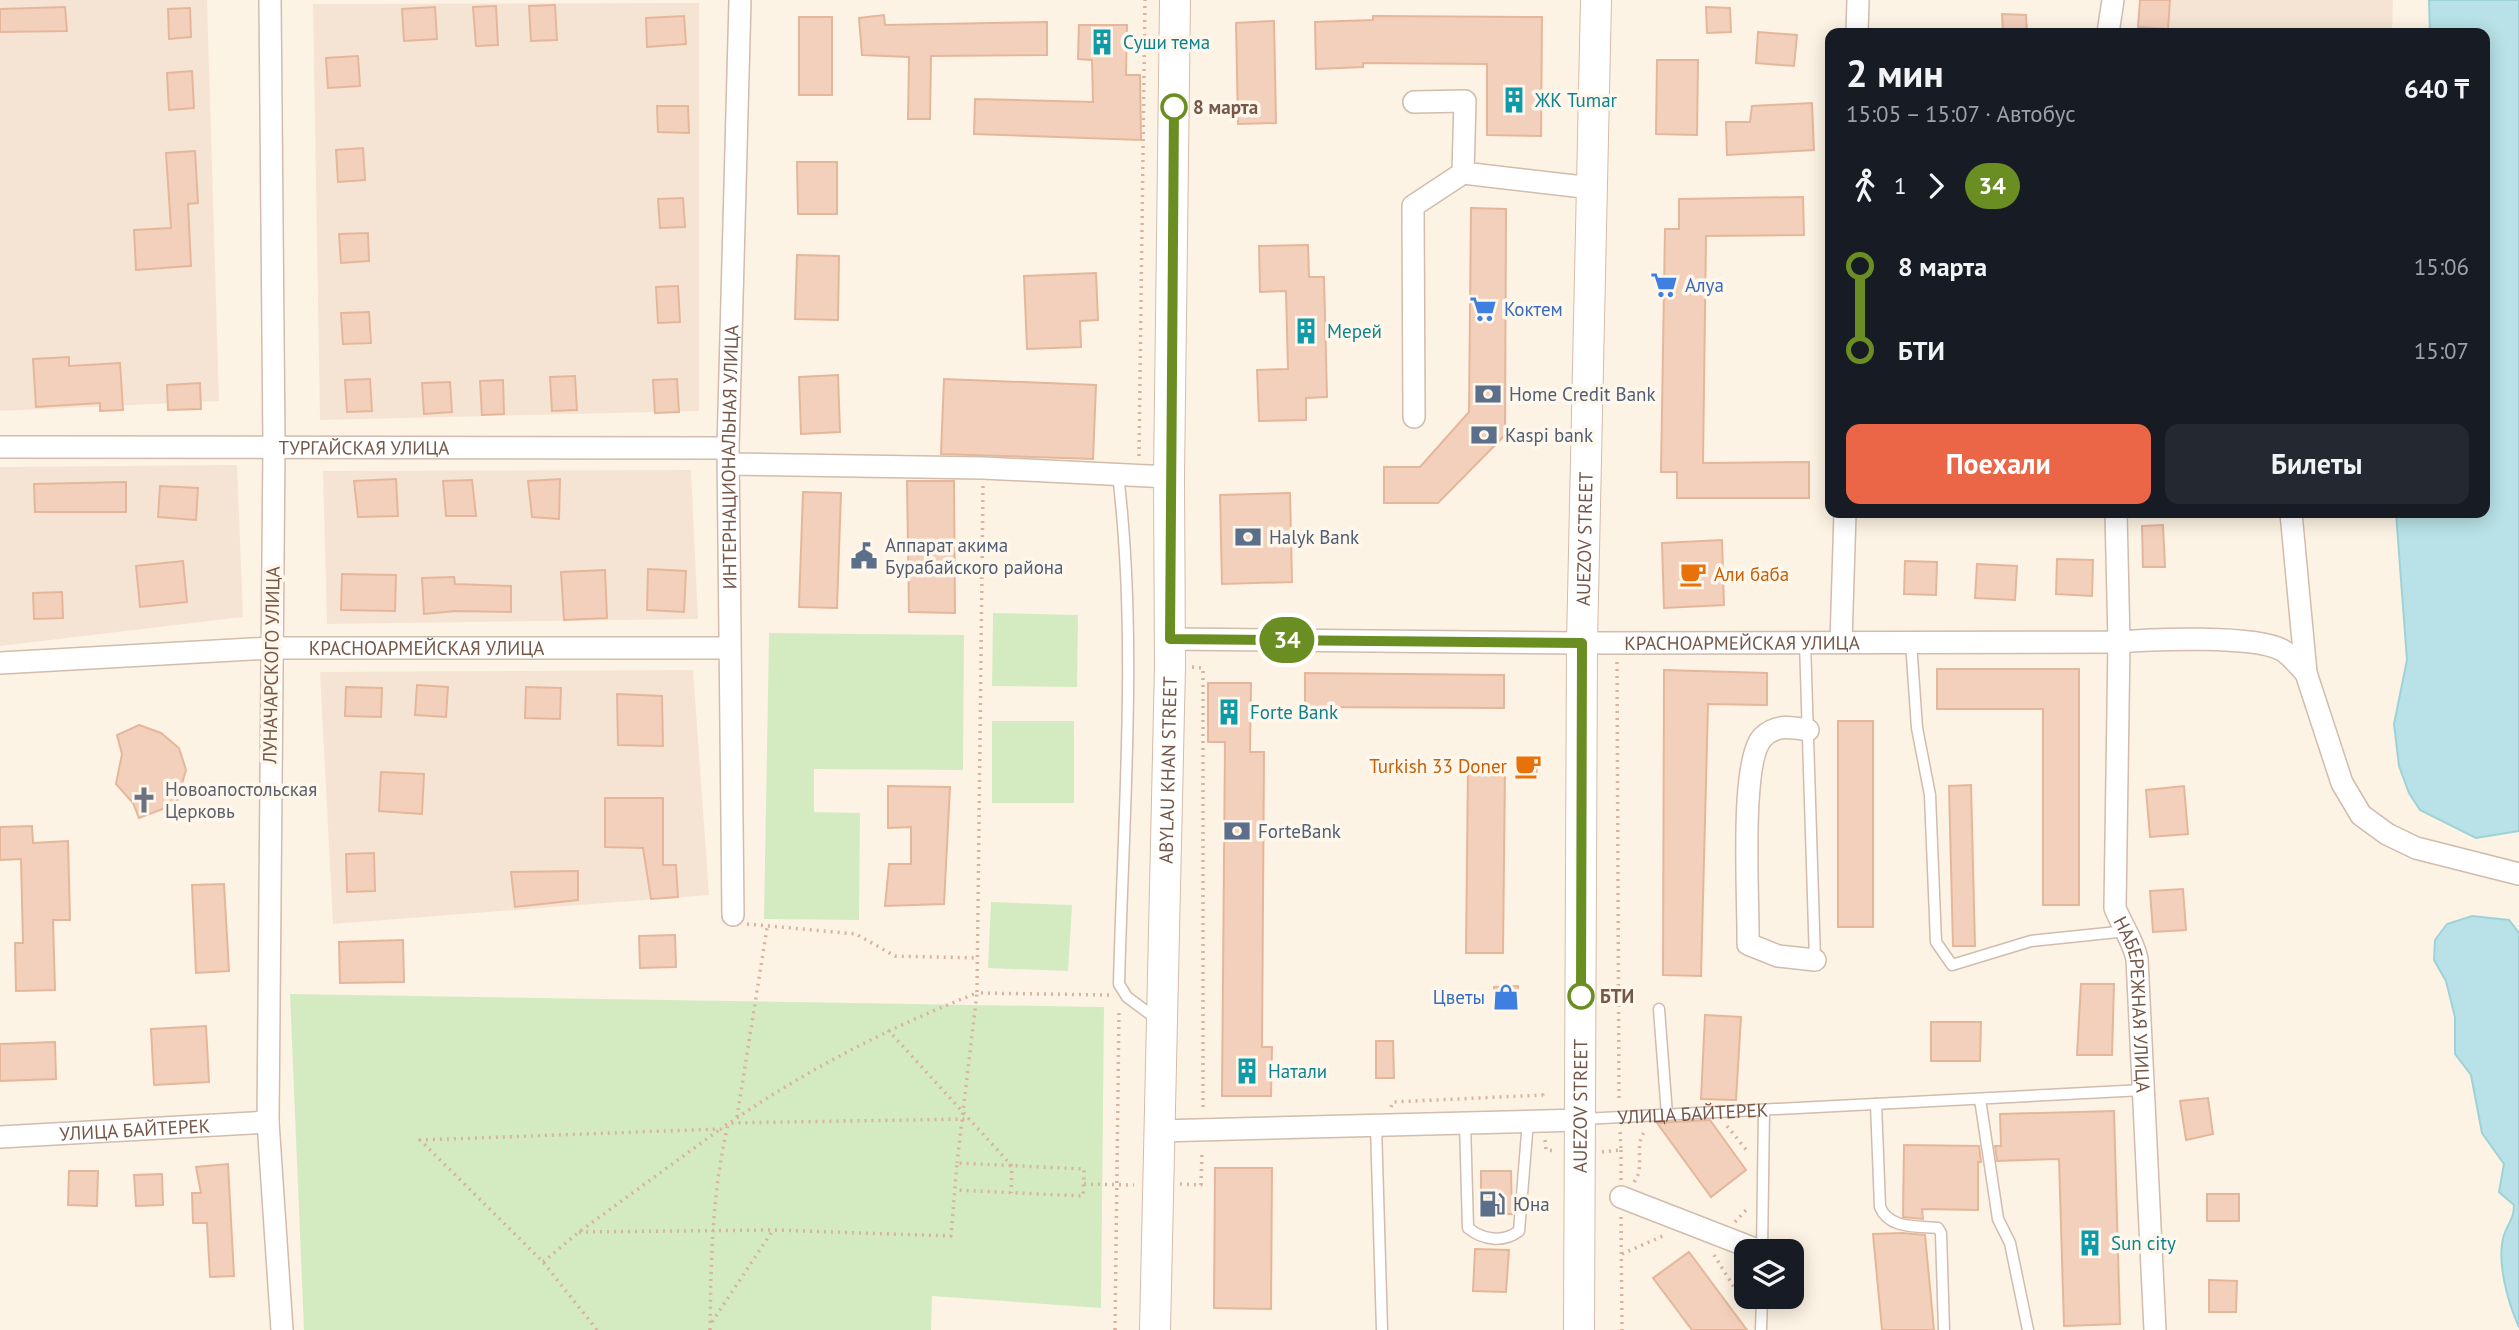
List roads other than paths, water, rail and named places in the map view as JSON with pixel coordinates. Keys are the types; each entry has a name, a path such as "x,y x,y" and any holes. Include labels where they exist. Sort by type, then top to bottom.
{"main road":[{"name":"ABYLAU KHAN STREET","path":"1155,1330 1170,652 1169,477 1175,0"},
{"name":"AUEZOV STREET","path":"1579,1330 1582,643 1596,0"}],"street":[{"name":"ЛУНАЧАРСКОГО УЛИЦА","path":"270,0 275,446 268,1122 282,1330"},
{"name":"ИНТЕРНАЦИОНАЛЬНАЯ УЛИЦА","path":"733,915 729,456 740,0"},
{"path":"1857,28 1858,0"},
{"path":"2113,0 2115,28"},
{"path":"1414,102 1465,101 1463,173"},
{"path":"1413,417 1413,206 1463,173 1592,188"},
{"name":"ТУРГАЙСКАЯ УЛИЦА","path":"0,447 275,446 729,456 1169,477"},
{"path":"1841,642 1844,518"},
{"name":"НАБЕРЕЖНАЯ УЛИЦА","path":"2116,518 2119,642 2115,908 2137,959 2155,1330"},
{"path":"2291,518 2306,673 2342,783 2361,815 2387,834 2416,848 2519,874"},
{"name":"КРАСНОАРМЕЙСКАЯ УЛИЦА","path":"1170,652 1582,643 2119,642 2151,639 2235,641 2281,650 2306,673"},
{"name":"КРАСНОАРМЕЙСКАЯ УЛИЦА","path":"0,663 271,648 729,648"},
{"path":"1808,730 1788,726 1773,729 1761,737 1752,754 1748,803 1748,944 1778,956 1815,960"},
{"name":"УЛИЦА БАЙТЕРЕК","path":"1159,1131 1580,1119"},
{"name":"УЛИЦА БАЙТЕРЕК","path":"0,1138 268,1122"},
{"path":"1621,1197 1715,1242 1734,1246"}],"lane":[{"path":"1118,475 1124,520 1126,667 1119,984 1127,997 1160,1022"},
{"path":"1805,642 1815,960"},
{"path":"1911,642 1917,728 1930,795 1936,942 1952,965 2031,941 2127,931"},
{"path":"1659,1009 1667,1115"},
{"name":"УЛИЦА БАЙТЕРЕК","path":"1580,1119 2143,1090"},
{"path":"1980,1099 1998,1219 2010,1243 2028,1330"},
{"path":"1876,1104 1880,1207 1886,1219 1894,1223 1938,1228 1941,1233 1944,1330"},
{"path":"1761,1239 1764,1110"},
{"path":"1465,1123 1468,1228 1493,1239 1511,1237 1519,1231 1528,1121"},
{"path":"1376,1125 1382,1330"},
{"path":"1761,1330 1762,1309"}],"water":[{"path":"2429,0 2519,0 2519,831 2476,838 2420,810 2409,793 2399,766 2394,724 2407,660 2396,518 2490,518 2490,28 2430,28"},
{"path":"2472,916 2509,920 2519,933 2519,1327 2507,1294 2501,1257 2504,1235 2514,1205 2499,1192 2504,1164 2482,1133 2471,1075 2455,1054 2455,1017 2446,981 2434,960 2435,940 2447,924"}],"place":[{"name":"Суши тема","path":"1102,42"},
{"name":"ЖК Tumar","path":"1514,100"},
{"name":"8 марта","path":"1174,107"},
{"name":"Алуа","path":"1664,285"},
{"name":"Коктем","path":"1483,309"},
{"name":"Мерей","path":"1306,331"},
{"name":"Home Credit Bank","path":"1488,394"},
{"name":"Kaspi bank","path":"1484,435"},
{"name":"Halyk Bank","path":"1248,537"},
{"name":"Аппарат акима Бурабайского района","path":"864,556"},
{"name":"Али баба","path":"1693,574"},
{"name":"Forte Bank","path":"1229,712"},
{"name":"Turkish 33 Doner","path":"1528,766"},
{"name":"Новоапостольская Церковь","path":"144,800"},
{"name":"ForteBank","path":"1237,831"},
{"name":"БТИ","path":"1581,996"},
{"name":"Цветы","path":"1506,997"},
{"name":"Натали","path":"1247,1071"},
{"name":"Юна","path":"1492,1204"},
{"name":"Sun city","path":"2090,1243"}]}
